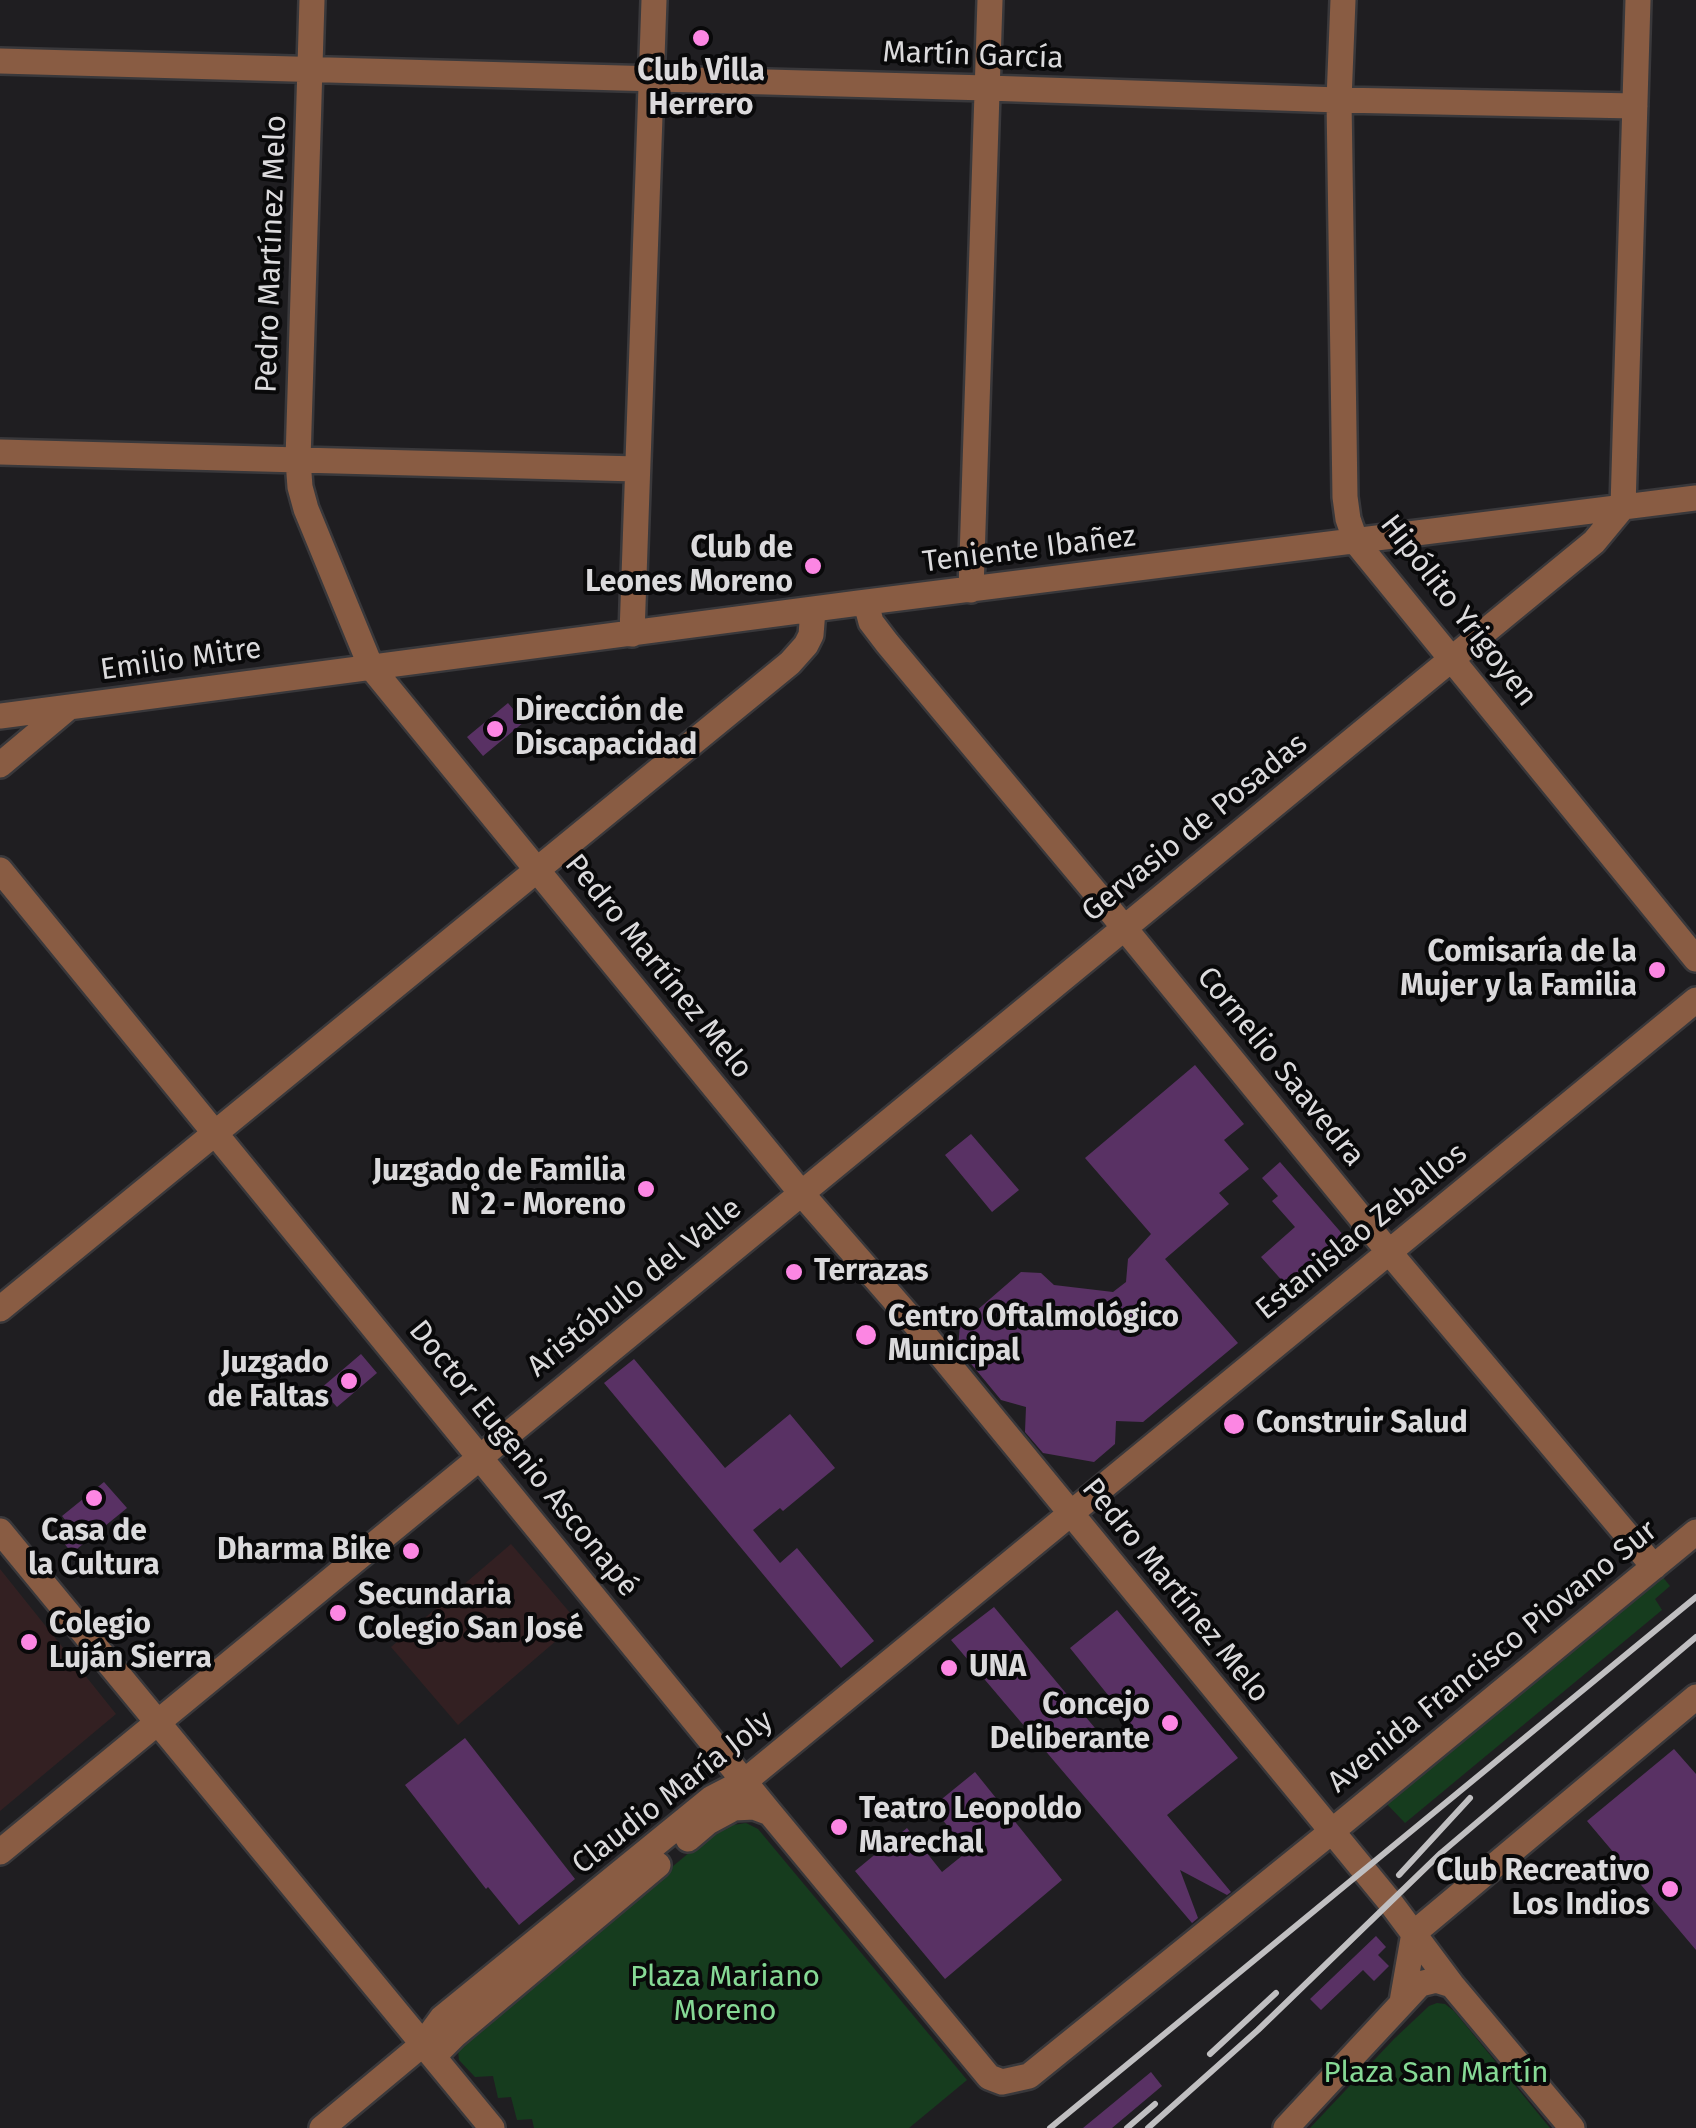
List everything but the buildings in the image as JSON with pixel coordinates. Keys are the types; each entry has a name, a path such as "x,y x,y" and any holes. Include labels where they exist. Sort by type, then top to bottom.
{"street":[{"name":"Pedro Martínez Melo","path":"312,0 300,487 371,667 802,1194 918,1327 1572,2128"},
{"path":"632,634 654,0"},
{"path":"972,590 990,0"},
{"name":"Hipólito Yrigoyen","path":"1342,0 1346,497 1356,542 1696,958"},
{"path":"1624,508 1638,0"},
{"name":"Martín García","path":"0,62 1635,106"},
{"path":"0,452 637,469"},
{"name":"Teniente Ibañez","path":"371,667 1696,498"},
{"name":"Gervasio de Posadas","path":"802,1194 1594,542 1624,508"},
{"name":"Cornelio Saavedra","path":"866,602 871,622 1389,1252 1654,1567"},
{"path":"0,1309 790,663 811,635 812,610"},
{"name":"Emilio Mitre","path":"0,716 371,667"},
{"path":"0,764 68,708"},
{"name":"Doctor Eugenio Asconapé","path":"0,870 980,2068 1002,2082"},
{"name":"Estanislao Zeballos","path":"1070,1514 1696,1000"},
{"name":"Aristóbulo del Valle","path":"0,1852 802,1194"},
{"name":"Claudio María Joly","path":"428,2050 442,2018 712,1798 744,1781 1070,1514"},
{"path":"0,1530 492,2128"},
{"name":"Avenida Francisco Piovano Sur","path":"1002,2082 1029,2076 1696,1532"},
{"path":"1402,2002 1414,1932 1696,1697"},
{"name":"Claudio María Joly","path":"322,2128 454,2035 708,1822 734,1808 754,1807 770,1813"},
{"path":"1286,2128 1420,1984 1436,1980 1452,1985"}],"shaded area":[{"path":"511,1544 578,1622 458,1725 391,1647"},
{"name":"Colegio Luján Sierra","path":"0,1569 116,1714 0,1811"}],"green space":[{"path":"1661,1575 1670,1586 1655,1599 1662,1610 1405,1823 1385,1802"},
{"name":"Plaza Mariano Moreno","path":"746,1823 758,1829 967,2080 909,2128 534,2128 532,2119 517,2120 511,2097 498,2098 493,2076 475,2077 459,2060 462,2042 720,1827"},
{"name":"Plaza San Martín","path":"1437,2003 1454,2011 1550,2128 1310,2128 1394,2039"}],"railway":[{"path":"1050,2128 1696,1597"},
{"path":"1148,2128 1258,2030 1441,1853 1696,1637"},
{"path":"1399,1875 1470,1798"},
{"path":"1210,2054 1276,1993"},
{"path":"1127,2128 1155,2104"}],"place":[{"name":"Club Villa Herrero","path":"701,38"},
{"name":"Club de Leones Moreno","path":"813,566"},
{"name":"Dirección de Discapacidad","path":"495,729"},
{"name":"Comisaría de la Mujer y la Familia","path":"1657,970"},
{"name":"Juzgado de Familia N˚2 - Moreno","path":"646,1189"},
{"name":"Terrazas","path":"794,1272"},
{"name":"Centro Oftalmológico Municipal","path":"866,1335"},
{"name":"Juzgado de Faltas","path":"349,1381"},
{"name":"Construir Salud","path":"1234,1424"},
{"name":"Casa de la Cultura","path":"94,1498"},
{"name":"Dharma Bike","path":"411,1551"},
{"name":"Secundaria Colegio San José","path":"338,1613"},
{"name":"Colegio Luján Sierra","path":"29,1642"},
{"name":"UNA","path":"949,1668"},
{"name":"Concejo Deliberante","path":"1170,1723"},
{"name":"Teatro Leopoldo Marechal","path":"839,1827"},
{"name":"Club Recreativo Los Indios","path":"1670,1889"}]}
